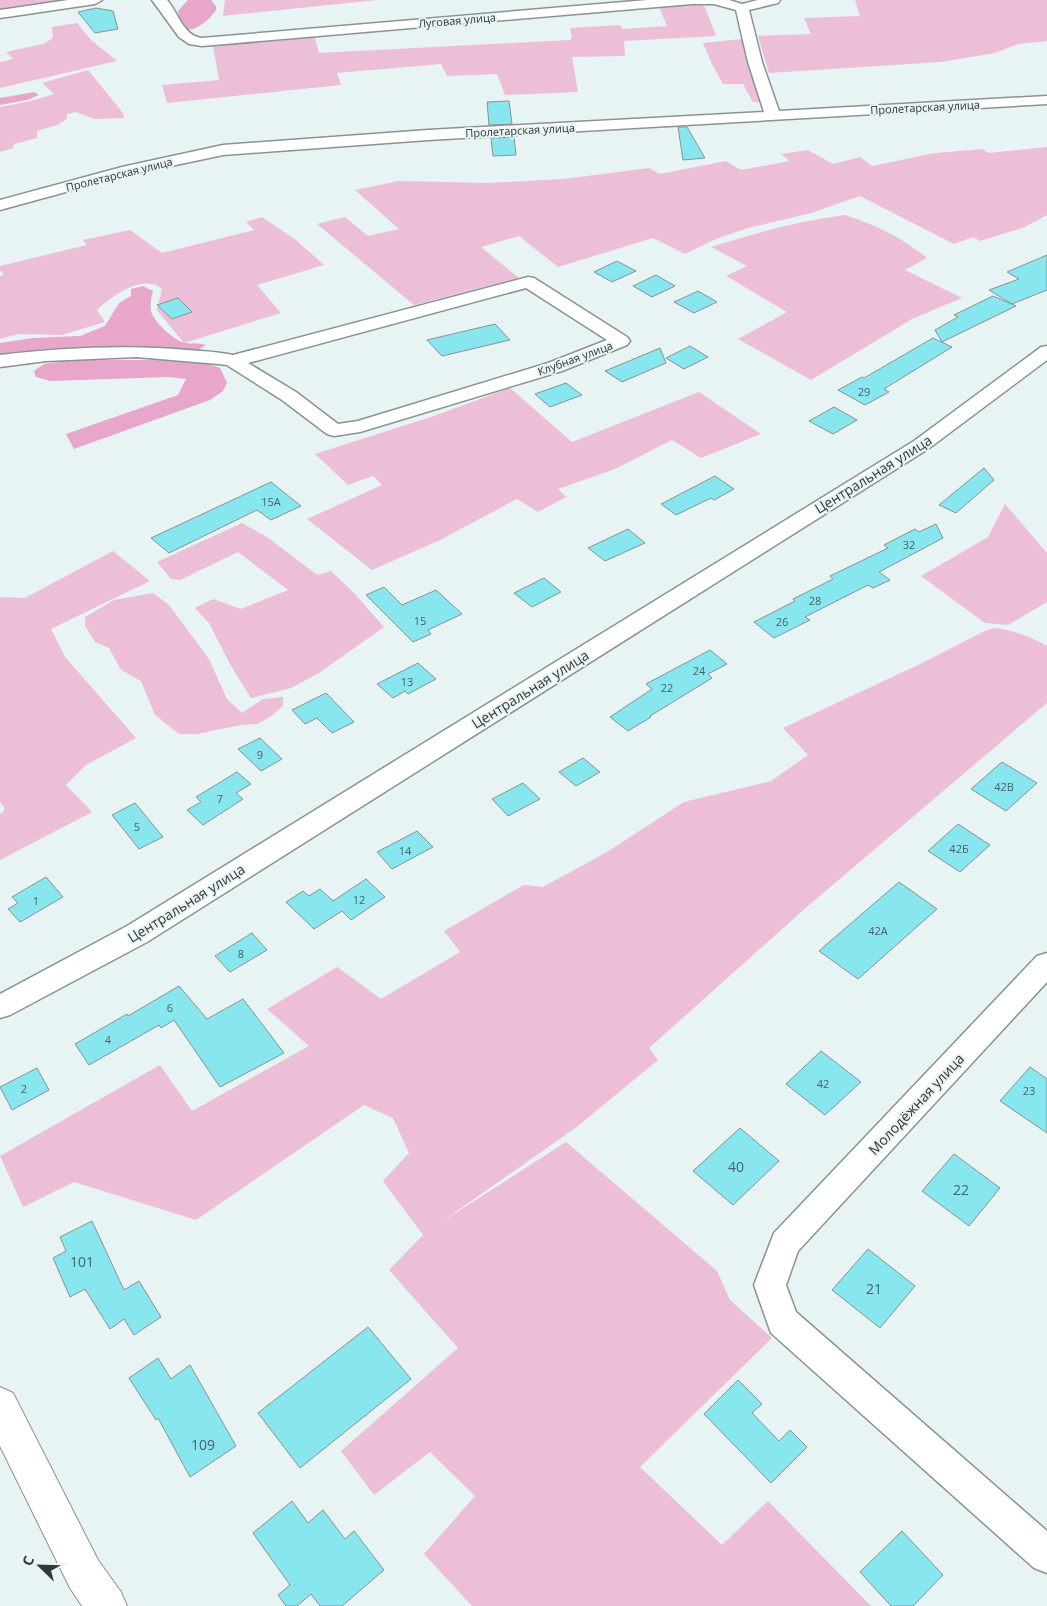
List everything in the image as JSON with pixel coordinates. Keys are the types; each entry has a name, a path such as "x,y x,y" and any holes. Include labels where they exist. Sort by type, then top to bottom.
{"main road":[{"path":"0,1406 84,1574 107,1606"}],"street":[{"path":"0,14 95,0"},
{"name":"Луговая улица","path":"159,0 165,4 186,37 195,42 692,0 715,0 742,8"},
{"path":"773,0 742,8 754,62 773,115"},
{"name":"Пролетарская улица","path":"0,205 122,172 223,150 428,135 1047,100"},
{"name":"Клубная улица","path":"528,282 620,341 555,367 360,426 334,430 289,396 234,361 528,282"},
{"name":"Центральная улица","path":"0,1008 136,934 921,445 1047,351"},
{"path":"0,361 46,355 136,352 219,358 234,361"},
{"name":"Молодёжная улица","path":"1047,964 785,1243 770,1286 783,1322 1047,1555"}],"shaded area":[{"path":"0,0 64,0 0,9"},
{"path":"188,0 211,0 216,6 216,10 204,23 188,30 178,11"},
{"path":"225,0 377,0 223,16"},
{"path":"855,0 1047,0 1047,41 1018,44 995,53 941,62 769,73 758,36 811,34 804,18 860,16"},
{"path":"698,4 705,7 716,36 624,41 625,56 572,57 578,92 505,95 497,74 447,76 441,64 337,73 341,85 167,103 162,85 219,80 213,46 219,43 314,35 319,53 570,40 572,37 570,28 620,25 623,29 667,26 659,7"},
{"path":"77,23 91,40 117,61 0,88 0,62 13,59 6,52 43,44 53,38 52,27"},
{"path":"742,39 762,102 753,102 743,84 723,84 703,43"},
{"path":"88,70 123,113 124,118 94,119 76,112 67,114 67,119 57,125 37,131 37,138 14,144 13,148 0,152 0,107 54,94 42,83"},
{"path":"34,92 39,95 27,100 0,105 0,98"},
{"path":"1047,147 1047,215 1025,227 980,241 973,237 954,244 860,196 811,213 748,228 716,239 685,254 653,238 558,267 519,236 481,247 519,278 414,305 317,224 345,217 368,236 399,229 355,190 399,181 487,183 564,179 649,168 660,174 726,161 741,170 790,161 781,154 808,150 833,164 860,157 872,166 935,153 983,149 988,153"},
{"path":"845,215 888,232 917,250 927,258 905,270 962,298 912,319 811,380 738,339 787,312 726,276 747,266 711,247 777,228"},
{"path":"262,217 296,240 324,265 257,285 281,313 184,343 157,310 162,289 154,284 144,284 122,291 97,310 105,322 62,335 19,334 0,339 0,276 4,275 0,270 0,266 87,245 83,240 130,230 162,253 254,230 246,222"},
{"path":"143,286 153,291 151,311 155,320 164,329 182,342 206,345 198,350 114,347 44,349 0,355 0,343 33,338 80,336 105,326 119,303 131,296 131,289"},
{"path":"72,360 199,360 220,368 227,383 223,391 210,400 74,449 66,434 178,395 186,379 169,377 50,381 36,377 34,371 44,364"},
{"path":"510,388 572,442 699,392 761,434 701,458 672,440 615,469 558,489 566,497 538,512 517,499 440,540 372,570 307,519 382,485 373,476 348,485 315,454 431,417"},
{"path":"1005,504 1047,553 1047,602 1008,625 985,623 921,576 988,537"},
{"path":"242,523 267,537 317,575 331,571 354,593 384,627 319,673 291,688 251,698 231,666 209,623 195,608 213,599 241,609 288,590 238,552 180,580 171,579 157,562"},
{"path":"113,551 150,581 51,629 65,657 136,738 86,765 66,785 92,812 0,860 0,814 4,811 4,807 0,802 0,597 25,598"},
{"path":"153,593 169,605 209,659 227,699 242,713 263,699 283,697 283,706 270,717 257,724 241,725 197,734 179,734 155,715 141,681 121,670 109,648 95,642 85,626 85,617 114,600"},
{"path":"996,628 1022,634 1047,646 1047,703 809,905 649,1048 658,1060 578,1126 440,1223 566,1142 717,1271 730,1300 772,1338 640,1467 722,1545 768,1501 871,1606 472,1606 424,1554 475,1496 430,1452 374,1495 341,1451 458,1348 389,1270 423,1235 383,1181 409,1153 393,1118 364,1105 196,1220 74,1182 23,1207 0,1156 160,1065 192,1111 309,1046 267,1009 337,967 381,999 460,952 444,931 524,885 543,887 607,852 684,802 771,781 808,755 783,728 918,665 987,630"}],"building":[{"path":"96,8 113,11 118,29 95,33 78,12"},
{"path":"509,101 512,124 489,125 487,102"},
{"path":"678,127 687,127 705,158 683,160"},
{"path":"514,137 516,155 493,156 491,138"},
{"path":"1047,255 1047,290 1012,304 989,290 1019,279 1007,272"},
{"path":"617,261 636,271 612,282 594,272"},
{"path":"656,275 675,286 652,297 633,286"},
{"path":"698,291 717,302 694,313 674,302"},
{"path":"993,296 1016,306 942,342 935,330 958,317 954,315"},
{"path":"178,298 192,312 172,319 157,305"},
{"path":"495,324 510,340 442,356 427,340"},
{"path":"933,338 952,347 884,389 889,392 865,405 838,390 862,377 864,378"},
{"path":"690,346 708,357 684,369 666,358"},
{"path":"660,348 666,363 622,382 605,371"},
{"path":"566,383 582,395 550,407 535,394"},
{"path":"834,407 857,420 833,434 809,421"},
{"path":"984,468 994,480 956,513 939,505"},
{"path":"715,476 734,489 714,500 711,498 676,515 661,504"},
{"path":"271,482 301,506 271,520 257,510 169,553 151,538"},
{"path":"936,524 943,538 879,572 890,580 873,588 868,585 805,617 810,620 774,638 754,622 795,601 793,599 833,579 830,576 888,548 884,545 915,529 919,532"},
{"path":"628,529 645,543 605,561 588,548"},
{"path":"544,578 561,592 532,607 514,593"},
{"path":"384,587 402,605 436,590 462,614 428,630 431,634 413,642 366,595"},
{"path":"710,650 727,664 708,674 712,678 628,731 610,717 652,689 646,684"},
{"path":"418,663 436,679 408,694 405,691 393,698 377,684"},
{"path":"326,693 354,722 332,733 317,718 305,724 292,710"},
{"path":"260,738 282,759 261,771 238,749"},
{"path":"583,758 600,772 576,786 559,772"},
{"path":"1002,762 1037,783 1006,811 971,789"},
{"path":"237,772 251,784 236,793 243,799 203,825 187,810 201,802 196,797"},
{"path":"523,783 540,799 508,816 492,799"},
{"path":"135,803 163,837 139,849 112,815"},
{"path":"958,824 990,845 960,872 928,851"},
{"path":"417,831 433,847 392,869 377,852"},
{"path":"46,877 63,897 20,922 8,909 18,903 12,897"},
{"path":"366,879 385,897 351,920 342,911 314,929 286,902 303,891 309,896 320,889 333,901"},
{"path":"899,882 937,909 858,979 819,951"},
{"path":"252,933 267,950 230,972 215,956"},
{"path":"179,986 207,1019 243,999 284,1053 220,1087 174,1020 161,1028 159,1025 89,1065 75,1044"},
{"path":"821,1051 861,1082 825,1115 786,1084"},
{"path":"1030,1067 1047,1079 1047,1133 1000,1101"},
{"path":"37,1068 49,1090 12,1110 0,1087"},
{"path":"740,1128 779,1161 733,1205 693,1171"},
{"path":"954,1154 1000,1188 969,1226 922,1191"},
{"path":"92,1221 124,1290 139,1281 161,1317 134,1335 124,1319 110,1329 85,1289 70,1297 53,1258 66,1251 60,1237"},
{"path":"868,1249 915,1286 880,1328 832,1290"},
{"path":"368,1327 411,1379 300,1468 258,1413"},
{"path":"158,1358 171,1379 190,1365 236,1446 190,1477 158,1418 156,1420 129,1378"},
{"path":"738,1380 762,1404 752,1413 779,1441 790,1430 807,1447 771,1483 704,1414"},
{"path":"292,1501 308,1523 323,1510 345,1539 354,1531 384,1570 342,1606 320,1606 311,1594 297,1606 286,1606 278,1595 290,1585 253,1533"},
{"path":"902,1531 943,1575 913,1606 891,1606 860,1572"}]}
